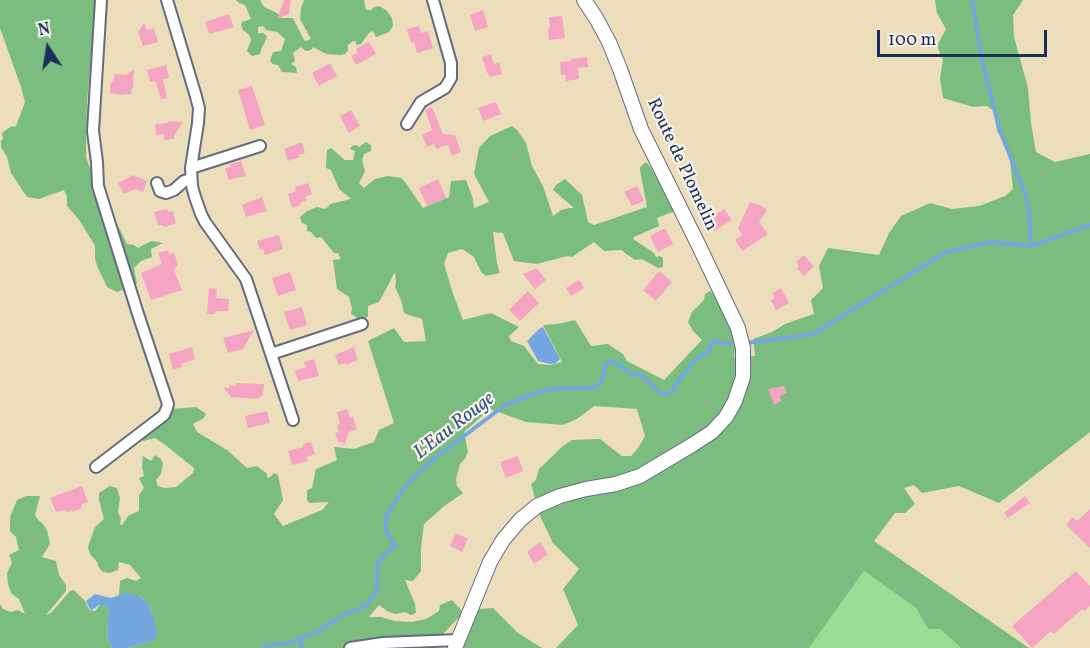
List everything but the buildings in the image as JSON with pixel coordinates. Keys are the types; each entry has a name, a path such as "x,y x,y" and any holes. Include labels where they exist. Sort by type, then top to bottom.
{"street":[{"path":"96,467 164,415 168,404 98,186 98,162 93,131 102,0"},
{"path":"167,0 198,103 198,123 191,174 195,198 201,214 246,279 293,420"},
{"path":"407,124 422,102 445,88 451,78 451,63 433,0"},
{"name":"Route de Plomelin","path":"457,644 490,562 503,540 520,520 537,506 551,500 586,489 625,482 640,476 712,432 726,417 735,401 742,377 743,344 727,303 641,129 620,69 601,25 584,0"},
{"path":"157,183 160,191 166,193 174,190 191,174 260,146"},
{"path":"271,354 362,324"},
{"path":"350,648 383,643 457,644"}],"green space":[{"path":"0,0 96,0 87,102 86,157 127,244 138,248 151,241 163,243 151,249 152,257 141,261 134,268 137,284 134,286 117,292 107,287 95,259 95,246 80,221 67,206 64,190 39,199 27,197 11,173 7,157 1,147 2,133 16,126 25,102 0,28"},
{"path":"236,0 260,0 264,7 282,18 293,18 306,41 311,39 300,19 304,0 364,0 366,10 379,6 386,10 392,18 393,26 389,32 376,37 373,31 369,33 361,44 356,45 356,41 353,41 348,45 345,54 326,54 313,47 306,51 301,47 293,53 295,61 291,64 296,67 297,73 282,72 278,65 270,61 273,52 281,51 285,39 277,32 266,30 263,26 258,27 258,33 267,36 260,54 252,56 247,51 250,36 241,25 242,22 251,19 245,5"},
{"path":"935,0 1023,0 1013,15 1014,37 1028,88 1036,152 1055,162 1090,154 1090,432 999,503 959,486 922,493 914,485 904,488 915,504 905,513 895,513 874,541 1029,648 961,648 940,629 928,629 916,608 864,571 809,648 556,648 578,625 563,589 579,569 553,543 540,516 531,484 536,480 539,469 572,440 600,439 622,456 631,456 645,436 637,409 594,406 577,419 563,425 526,422 490,409 464,432 468,452 460,464 456,479 457,486 463,493 424,524 421,571 413,581 405,580 415,604 416,613 395,614 379,605 369,617 412,622 426,619 439,611 440,605 452,600 461,610 461,615 443,634 427,637 370,639 361,642 371,648 127,648 152,641 151,610 146,602 141,597 119,595 120,581 127,578 136,581 141,578 130,565 119,562 118,570 110,573 103,572 90,554 88,547 95,527 104,519 99,493 110,486 117,488 120,498 118,512 121,519 120,525 128,516 139,511 139,495 144,488 139,478 144,476 143,456 151,461 155,455 161,459 163,464 161,474 156,480 158,486 176,487 193,473 194,468 155,438 143,441 142,437 171,409 196,407 206,414 204,418 193,424 197,432 227,450 247,468 257,466 269,478 274,473 278,475 283,500 274,514 283,526 322,510 329,502 310,503 307,500 307,490 312,488 316,469 337,460 334,447 354,449 374,442 379,430 394,423 368,341 394,328 404,342 426,341 422,319 404,313 395,287 395,272 379,302 368,306 368,316 365,319 362,321 351,314 349,297 337,289 333,260 341,259 338,253 334,253 321,237 316,238 307,231 307,225 302,223 300,217 317,207 325,209 330,204 351,199 339,189 331,170 326,168 327,150 331,148 345,160 353,160 355,151 350,149 352,146 359,147 366,142 371,145 371,151 364,154 362,160 365,171 359,183 364,188 375,179 388,176 401,178 423,208 449,197 451,181 466,180 474,208 489,202 474,174 479,148 490,136 512,126 526,143 532,166 543,186 553,216 561,210 574,208 553,190 565,179 582,195 588,222 594,225 647,207 640,170 646,162 675,211 657,218 659,226 633,239 654,253 656,257 663,258 663,267 658,268 642,259 635,260 621,250 604,251 594,242 572,257 567,256 537,264 514,261 503,233 493,232 500,273 486,276 481,272 474,257 462,249 448,253 444,264 463,320 491,313 519,327 509,336 511,341 524,346 538,364 550,365 562,362 543,325 575,320 591,346 608,344 623,354 627,361 664,380 702,340 688,322 692,312 704,300 705,294 710,291 725,309 736,340 734,357 755,356 753,339 814,314 811,300 823,288 819,266 828,248 879,255 889,233 901,216 930,203 952,209 979,206 1005,196 1013,189 1009,152 997,131 994,111 987,106 973,107 943,98 940,78 943,60 937,46 946,29 937,13"},
{"path":"26,496 40,496 35,515 47,530 50,544 42,557 56,561 59,575 66,585 66,591 46,615 51,613 70,591 74,590 85,601 90,611 95,611 100,605 106,606 111,610 107,620 108,640 112,648 0,648 0,604 3,609 11,612 18,610 25,614 19,599 11,593 7,573 12,562 9,555 19,550 16,537 10,531 10,517 17,500"},
{"path":"864,571 916,608 928,629 940,629 961,648 809,648"},
{"path":"493,608 518,633 542,648 451,648 467,635 478,609"}],"water":[{"path":"543,327 560,359 556,363 538,361 527,341"},
{"path":"125,593 141,597 147,603 154,617 157,636 152,641 127,648 112,648 108,640 107,620 110,610 106,606 99,605 91,611 86,601 95,594 111,598"}],"waterway":[{"path":"972,0 983,64 999,128 1026,196 1031,246"},
{"name":"L'Eau Rouge","path":"746,343 809,335 820,330 946,252 992,242 1031,246 1090,225"},
{"name":"L'Eau Rouge","path":"263,648 290,643 366,605 377,591 377,565 395,546 385,529 387,515 401,493 415,476 435,458 505,405 552,389 592,388 598,385 604,377 605,365 610,362 615,362 633,375 640,374 665,395 672,392 695,360 710,350 713,341 739,343"},
{"path":"300,638 302,648"}]}
